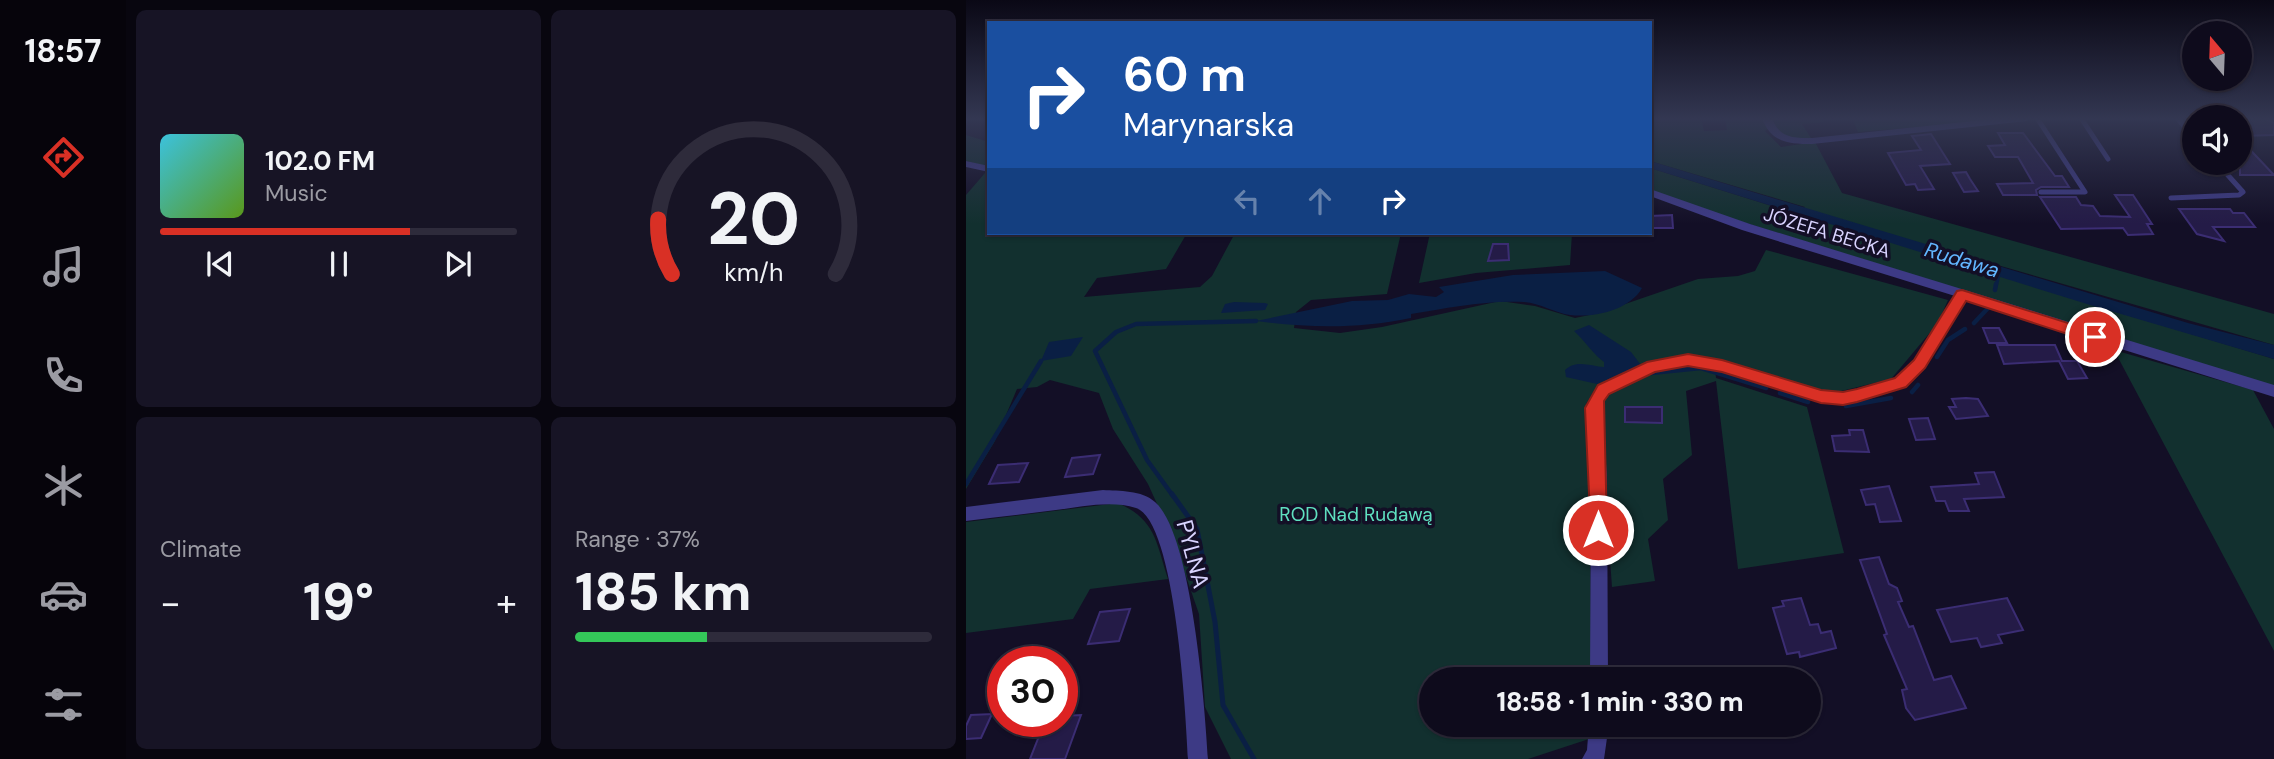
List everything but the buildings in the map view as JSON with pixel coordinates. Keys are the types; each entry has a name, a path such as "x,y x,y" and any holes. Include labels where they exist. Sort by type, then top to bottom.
{"street":[{"path":"966,164 987,169"},
{"name":"JÓZEFA BECKA","path":"1652,193 1746,227 2274,391"},
{"path":"1599,667 1599,475 1594,408 1603,390 1652,366 1688,360 1722,366 1821,396 1843,399 1872,392 1901,382 1919,364 1962,295"},
{"name":"PYLNA","path":"966,514 1103,497 1123,498 1150,507 1162,523 1177,579 1198,759"},
{"path":"1592,759 1596,755 1598,737"}],"lane":[{"path":"2041,192 2085,192 2060,153"},
{"path":"2104,153 2108,159"},
{"path":"2171,198 2239,195 2243,192 2228,175"}],"green space":[{"path":"966,153 987,153 987,166 966,161"},
{"path":"1652,153 1821,153 1842,193 2274,314 2274,345 1935,247 1924,253 2274,359 2274,387 1733,219 1652,191 1652,169 1798,214 1805,207 1652,162"},
{"name":"ROD Nad Rudawą","path":"985,173 987,235 1186,235 1166,269 1097,278 1084,297 1200,287 1212,276 1234,235 1401,235 1387,294 1311,300 1296,312 1294,328 1340,333 1382,327 1500,301 1535,306 1575,318 1599,313 1698,279 1738,276 1755,271 1766,250 1948,300 1938,323 1891,379 1833,393 1722,362 1639,368 1595,389 1586,404 1590,457 1591,667 1419,667 1419,737 1592,737 1528,759 1231,759 1205,707 1199,614 1173,539 1148,484 1113,429 1099,393 1050,380 1037,387 1017,389 995,441 966,489 966,195"},
{"path":"1430,235 1572,235 1570,265 1476,273 1419,283"},
{"path":"2114,350 2253,390 2274,429 2274,651"},
{"path":"1689,366 1715,369 1716,378 1807,407 1844,553 1738,569 1716,381 1686,391 1692,455 1663,479 1668,520 1648,539 1655,581 1612,587 1599,408 1605,395 1655,371"},
{"path":"1118,503 1140,517 1153,534 1168,579 1090,589 1073,619 966,633 966,522"}],"water":[{"name":"Rudawa","path":"1652,162 2188,323 2274,345 2274,359 2087,304 1652,169"},
{"path":"1605,271 1642,288 1629,302 1600,314 1570,315 1530,303 1510,302 1453,307 1411,314 1411,318 1391,322 1353,326 1256,321 1352,301 1388,300 1409,294 1436,297 1444,292 1439,287 1513,275"},
{"path":"1225,304 1268,304 1265,310 1221,313"},
{"path":"1589,325 1631,352 1641,365 1597,384 1566,377 1565,370 1574,365 1604,367 1604,362 1574,331"},
{"path":"1083,337 1071,356 1041,361 1049,342"}],"waterway":[{"name":"Rudawa","path":"1996,286 1999,274"},
{"name":"Rudawa","path":"1995,290 1996,284"},
{"path":"1974,323 1990,306"},
{"path":"1173,496 1147,460 1095,351 1116,332 1136,324 1256,321"},
{"path":"1937,357 1948,340 1965,329"},
{"path":"966,484 1041,361"},
{"path":"1651,373 1701,368 1766,388"},
{"path":"1912,392 1918,385"},
{"path":"1780,393 1808,402"},
{"path":"1846,406 1891,398"},
{"path":"1172,494 1197,529 1215,622 1223,705 1254,759"}],"route":[{"path":"1598,530 1599,475 1594,408 1596,399 1603,390 1652,366 1688,360 1722,366 1821,396 1843,399 1901,382 1919,364 1962,295 2095,337"}]}
